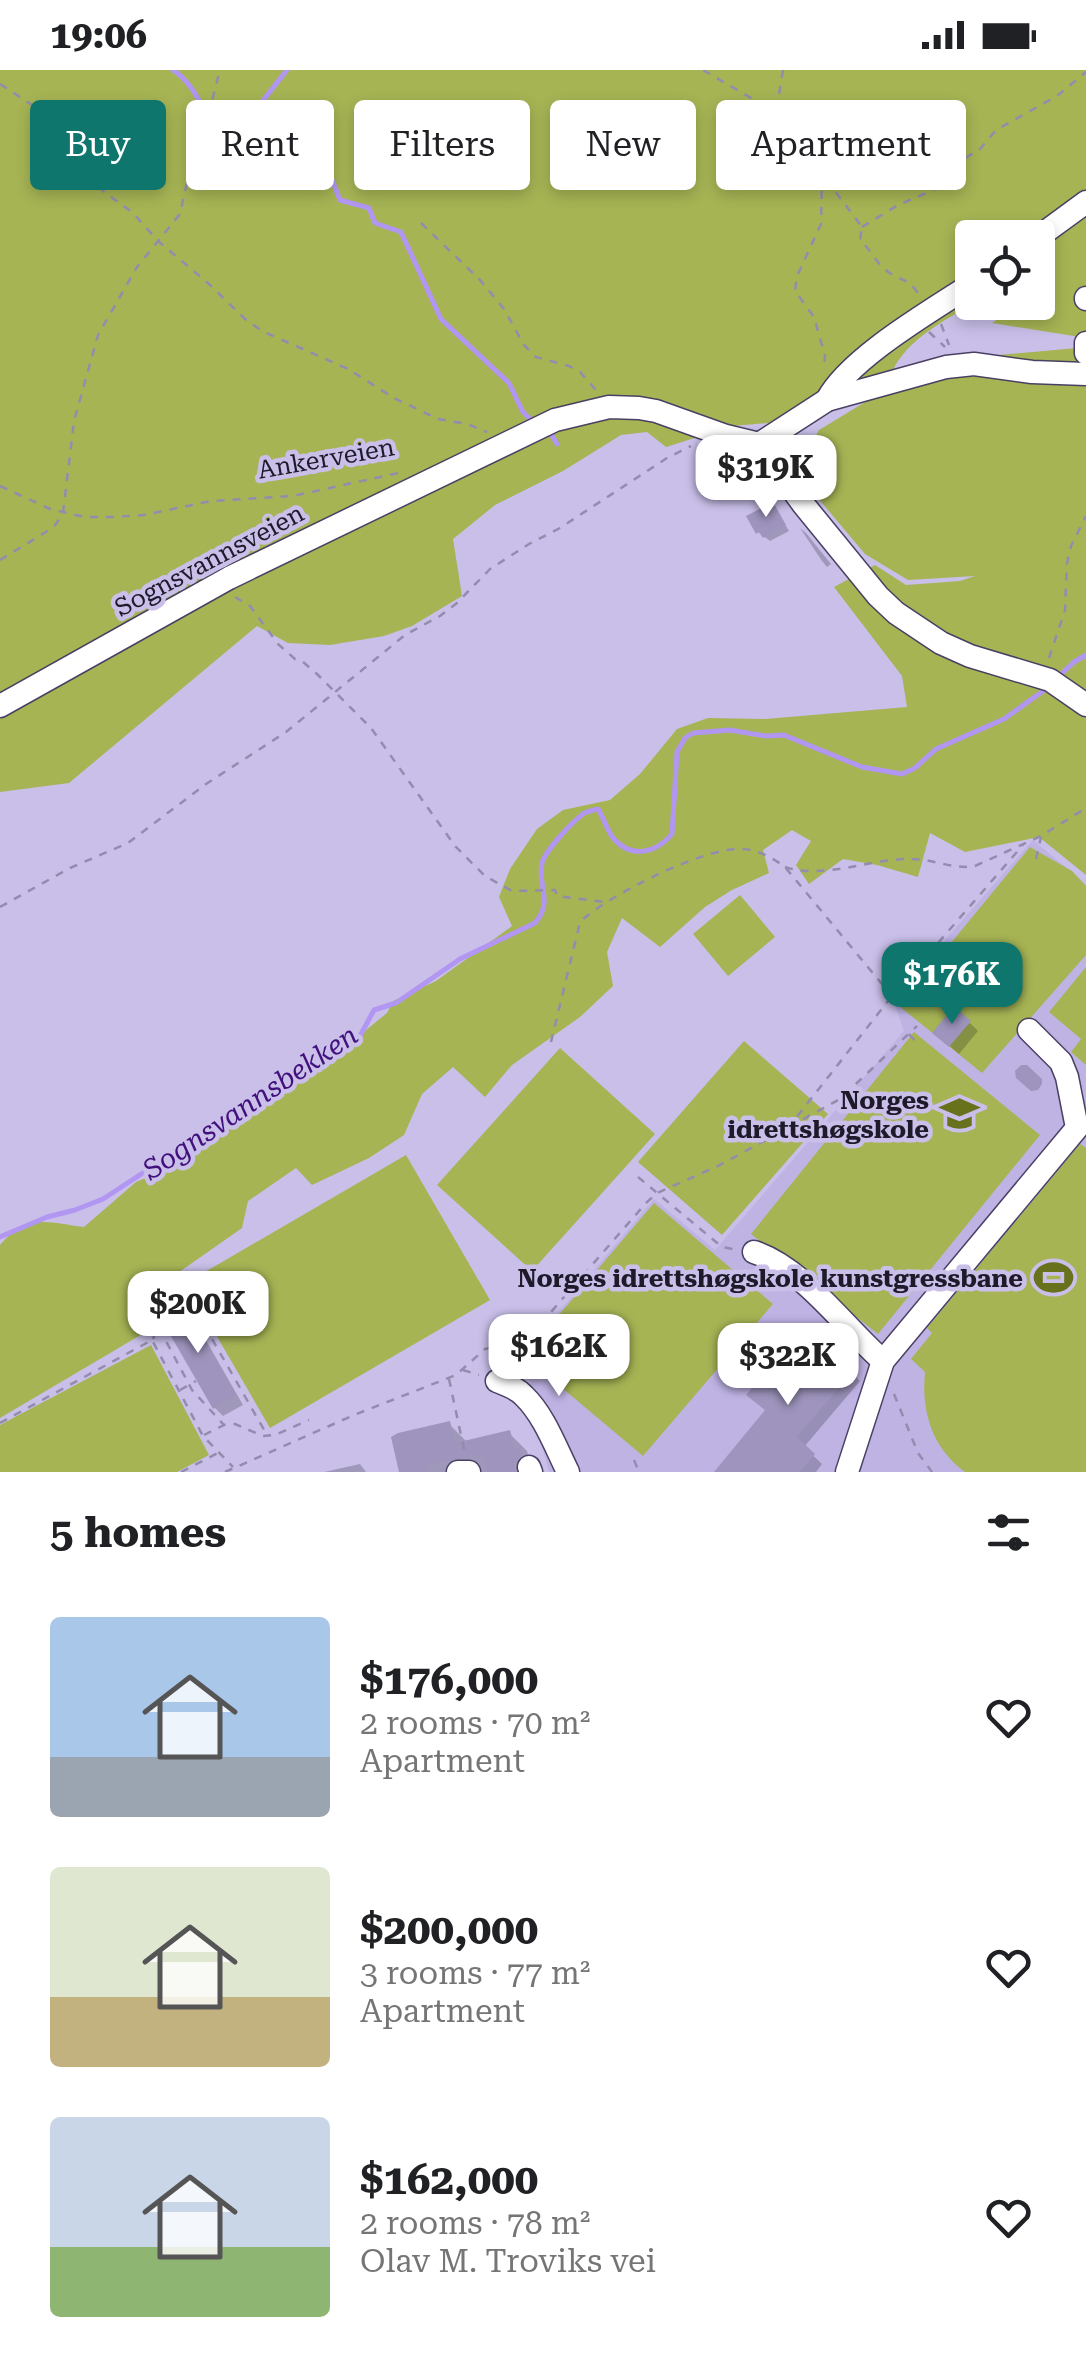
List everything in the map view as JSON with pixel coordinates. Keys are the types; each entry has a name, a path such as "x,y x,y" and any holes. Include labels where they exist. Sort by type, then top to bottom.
{"street":[{"path":"1055,225 1086,202"},
{"path":"827,400 850,372 955,295"},
{"path":"1086,343 1086,353"},
{"path":"759,444 827,400 957,365 1086,374"},
{"path":"511,442 555,420 609,407 656,411 759,444 803,504 896,613 927,636 970,656 1049,680 1086,705"},
{"name":"Sognsvannsveien","path":"0,706 220,583 511,442"},
{"path":"847,1472 882,1363 1077,1128 1060,1062 1029,1030"},
{"path":"754,1252 768,1256 813,1292 882,1363"},
{"path":"497,1380 526,1397 568,1472"},
{"path":"458,1472 469,1472"}],"path":[{"path":"0,560 54,527 63,513 74,421 98,335 137,267 180,214 220,70"},
{"path":"703,70 754,100"},
{"path":"778,100 783,70"},
{"path":"862,227 898,205 943,186 958,163 980,149 996,130 1057,96 1086,72"},
{"path":"0,84 39,112 66,153 103,191 134,213 158,242 245,319 438,419 466,424 511,442"},
{"path":"822,190 821,224 797,276 795,291 814,317 824,350 827,400"},
{"path":"834,190 862,227 860,240 889,273 913,284 923,317 957,365"},
{"path":"421,223 480,280 536,357 580,372 609,407"},
{"path":"923,317 940,324 957,365"},
{"path":"0,908 70,868 128,842 206,784 286,732 405,635 440,616 490,569 676,452 726,436"},
{"name":"Ankerveien","path":"0,486 63,513 84,517 144,515 211,501 307,493 406,471"},
{"path":"1049,680 1065,610 1067,563 1086,516"},
{"path":"220,583 250,606 278,644 303,662 371,728 455,846 484,876 512,891 555,890 557,896 605,902"},
{"path":"785,867 807,872 908,858 965,868 1023,845 1086,808"},
{"path":"1036,859 1041,836"},
{"path":"788,1128 892,996 1023,845"},
{"path":"551,1042 580,922 605,902 685,864 728,849 746,848 785,867 892,996"},
{"path":"225,1472 456,1375 486,1348 511,1344 544,1320 657,1193 718,1166 840,1099 916,1026"},
{"path":"908,1033 915,1040"},
{"path":"638,1176 722,1248"},
{"path":"0,1423 152,1340 171,1291 180,1283 267,1436"},
{"path":"159,1326 189,1385 224,1425"},
{"path":"152,1340 202,1436 234,1468"},
{"path":"882,1363 912,1442 932,1472"},
{"path":"448,1378 469,1472"},
{"path":"179,1391 196,1381"},
{"path":"202,1436 235,1424 267,1436 286,1432 309,1420"},
{"path":"181,1472 220,1452"},
{"path":"634,1460 639,1472"}],"shaded area":[{"name":"Norges idrettshøgskole","path":"1033,840 1086,884 1086,1472 549,1472 531,1384 520,1358 654,1199 715,1250 904,1031 893,999"}],"green space":[{"path":"0,70 1086,70 1086,875 1039,837 965,852 930,833 918,877 843,859 809,884 796,865 811,841 792,830 763,850 769,873 705,907 660,947 622,918 607,952 613,986 580,1017 512,1065 485,1097 453,1067 422,1094 404,1135 369,1158 312,1185 296,1168 248,1201 242,1228 165,1282 144,1333 0,1418 0,1245 10,1235 38,1222 84,1227 136,1182 167,1169 225,1125 240,1100 270,1087 334,1039 349,1044 387,1013 393,1001 436,981 512,926 499,897 510,869 537,829 563,810 610,800 640,774 677,729 708,718 765,719 907,707 902,676 834,587 875,565 906,585 960,581 975,576 908,580 865,554 812,491 803,458 819,430 885,390 988,356 1077,348 1080,337 992,323 1055,320 1055,220 955,220 955,314 917,340 892,372 778,422 733,426 666,447 647,432 621,435 563,471 495,505 453,539 462,596 412,626 384,636 330,645 288,643 257,626 69,783 0,792"},
{"path":"1030,847 1072,871 1086,886 1086,955 982,1073 899,1006"},
{"path":"740,895 775,937 728,976 693,934"},
{"path":"1086,967 1086,1065 1071,1052 1081,1039 1049,1012"},
{"path":"914,1032 1040,1135 878,1334 751,1234"},
{"path":"744,1041 828,1114 722,1235 638,1162"},
{"path":"560,1048 655,1134 532,1271 437,1185"},
{"path":"1080,1144 1086,1148 1086,1472 965,1472 944,1452 931,1428 925,1401 925,1372 911,1359 932,1333 927,1328"},
{"path":"406,1155 490,1300 270,1428 186,1283"},
{"path":"654,1203 773,1304 643,1456 524,1356"},
{"path":"151,1345 209,1455 177,1472 0,1472 0,1425"}],"building":[{"path":"773,502 786,525 763,538 759,532 756,534 746,516"},
{"path":"954,1006 971,1021 949,1047 932,1033"},
{"path":"1027,1065 1042,1079 1038,1090 1031,1091 1016,1078 1015,1071"},
{"path":"179,1296 236,1395 213,1409 164,1324"},
{"path":"803,1327 853,1371 797,1437 815,1454 800,1472 714,1472 765,1410 746,1395"},
{"path":"450,1421 455,1443 510,1430 515,1449 519,1448 521,1455 514,1464 515,1472 487,1472 483,1456 478,1454 428,1465 428,1470 421,1472 399,1472 391,1437"}],"waterway":[{"path":"173,70 193,90 204,115 229,117 252,138 267,140 285,167 332,180 340,200 369,208 375,223 401,232 441,319 509,383 523,412 533,422"},
{"path":"263,100 287,70"},
{"path":"550,432 557,444"},
{"name":"Sognsvannsbekken","path":"1057,678 1086,655"},
{"name":"Sognsvannsbekken","path":"0,1237 103,1199 360,1036 374,1010 396,1003 460,959 535,923 544,900 544,858 583,814 598,809 612,836 628,849 644,851 659,846 672,834 677,752 693,733 730,730 784,735 862,767 902,774 936,749 1004,719 1050,686"}],"place":[{"name":"Norges idrettshøgskole","path":"959,1114"},
{"name":"Norges idrettshøgskole kunstgressbane","path":"1053,1278"}]}
